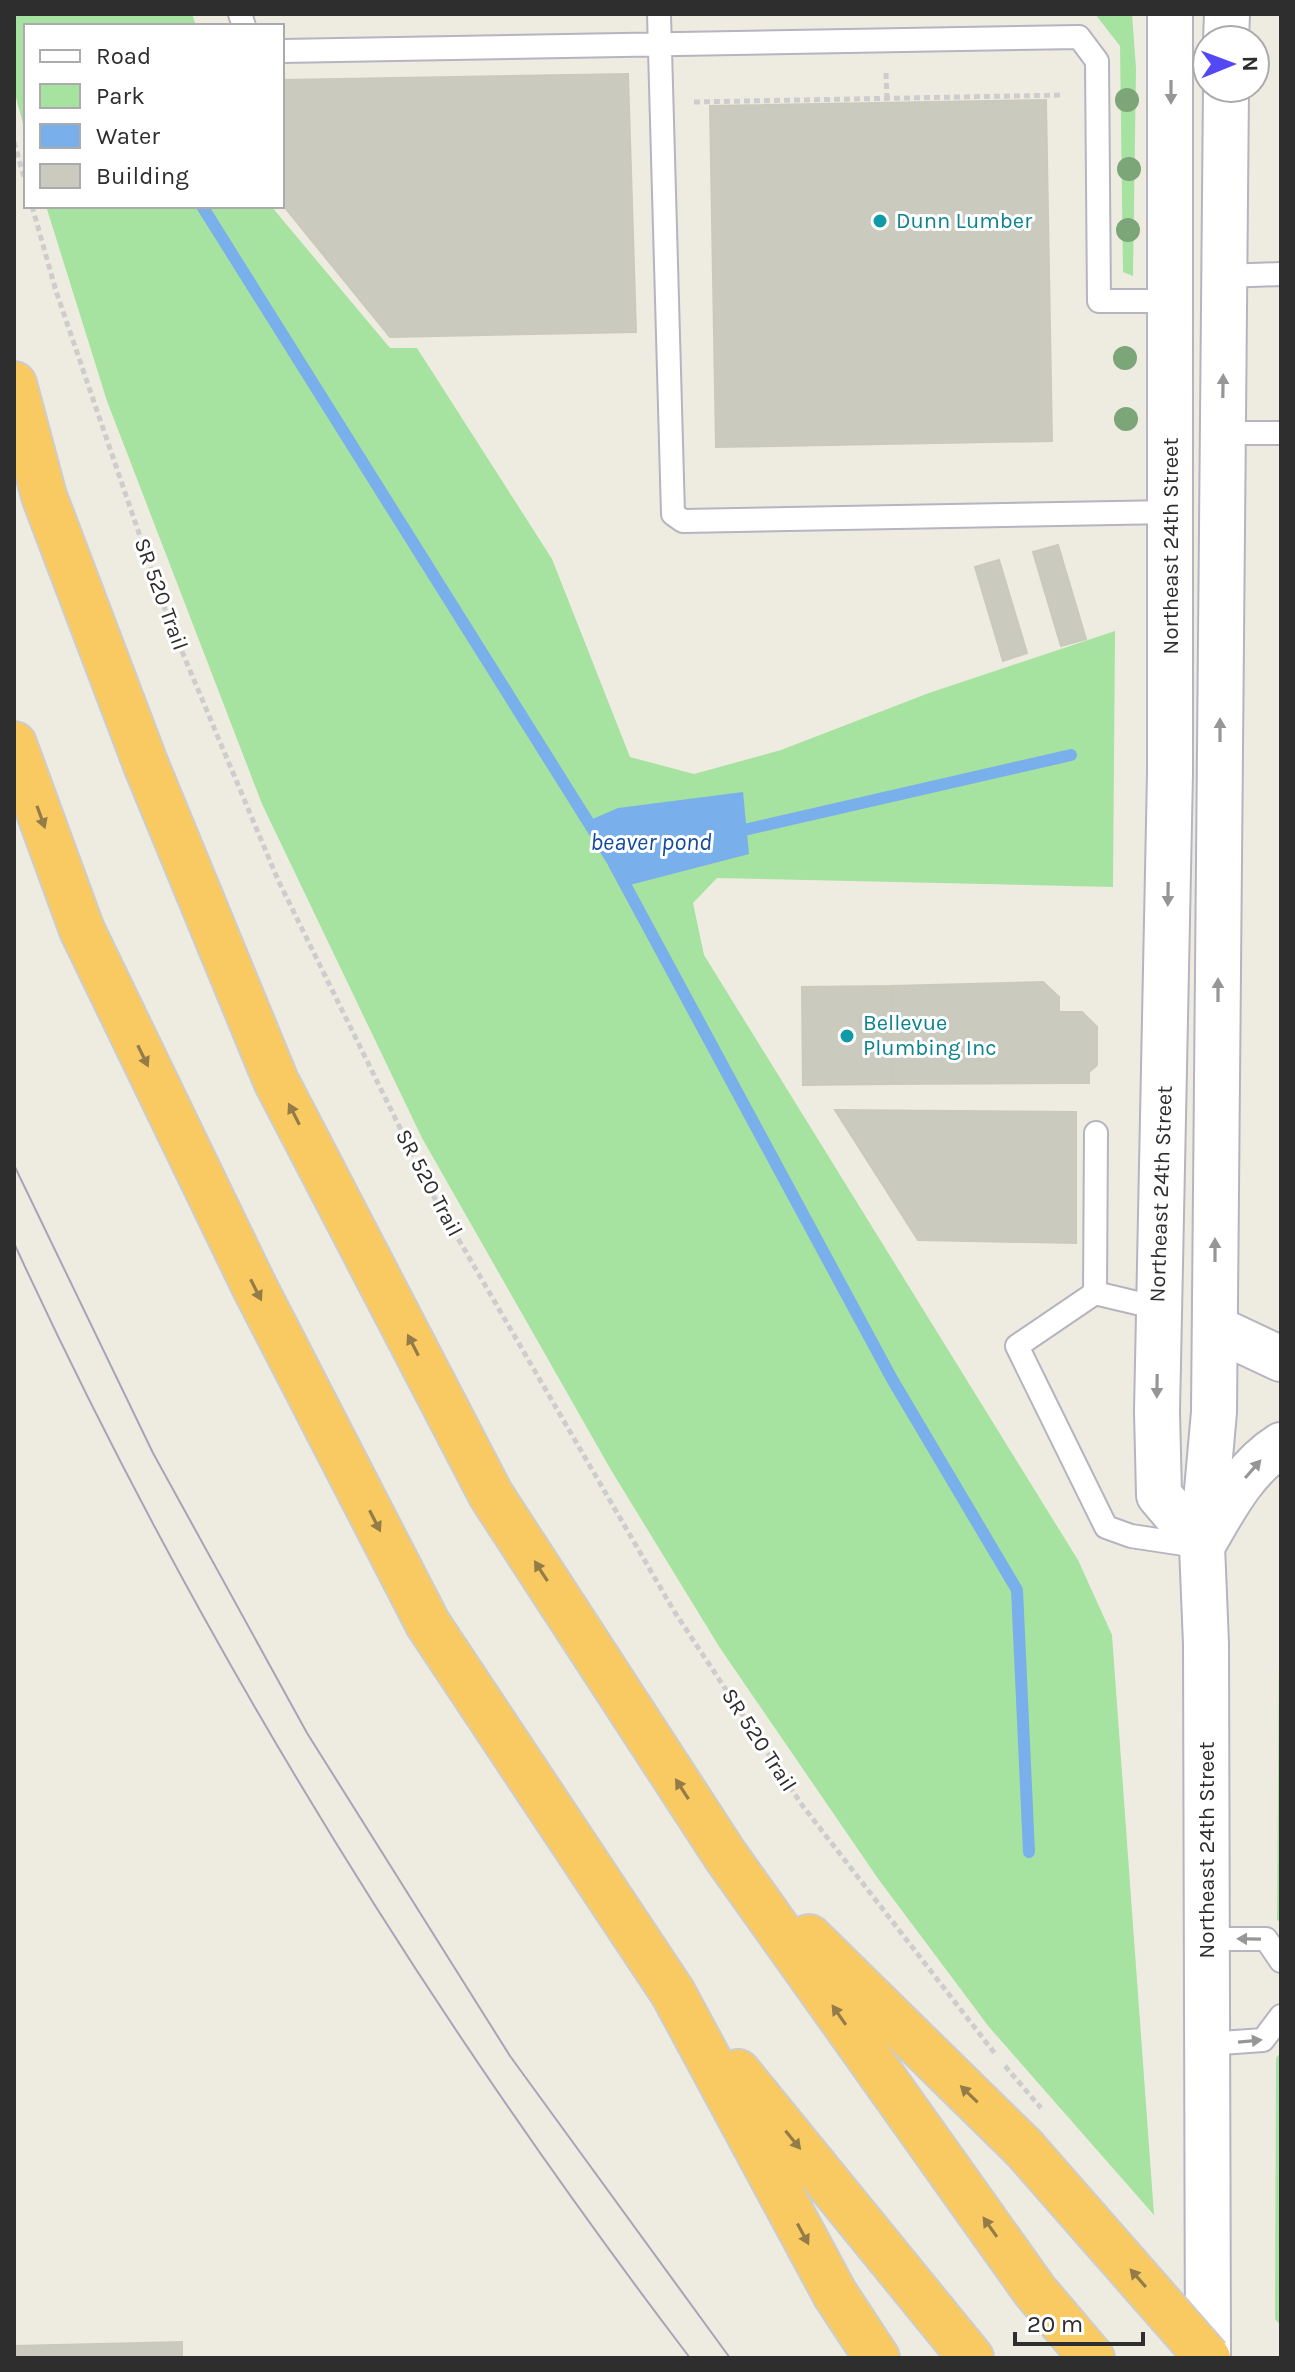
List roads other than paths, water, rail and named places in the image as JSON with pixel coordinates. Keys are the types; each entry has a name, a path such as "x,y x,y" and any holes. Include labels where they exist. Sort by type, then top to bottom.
{"highway":[{"path":"14,384 44,496 129,720 276,1081 491,1495 725,1855 1035,2291 1092,2358"},
{"path":"14,744 82,930 255,1288 428,1624 673,1993 835,2294 877,2358"},
{"path":"725,1855 1024,2148 1208,2358"},
{"path":"673,1993 971,2358"}],"main road":[{"name":"Northeast 24th Street","path":"1170,14 1171,512 1164,1088 1158,1308 1159,1495 1202,1546 1208,2358"},
{"path":"1202,1546 1214,1424 1226,104"},
{"path":"1164,1088 1178,1117 1177,1299 1215,1328 1281,1359"},
{"path":"1202,1546 1236,1488 1260,1460 1281,1445"}],"lane":[{"path":"659,14 673,514 683,521 1171,512"},
{"path":"284,51 1079,37 1097,61 1099,301 1172,301"},
{"path":"1224,276 1281,274"},
{"path":"1222,433 1281,433"},
{"path":"1095,1293 1096,1133"},
{"path":"1158,1308 1095,1293 1017,1346 1106,1527 1131,1536 1202,1546"},
{"path":"1207,1939 1266,1939 1281,1961"},
{"path":"1207,2044 1263,2040 1281,2016"}],"water":[{"name":"beaver pond","path":"743,792 749,854 626,886 588,821 618,808"}],"waterway":[{"path":"203,208 612,860 628,856"},
{"path":"731,833 1071,755"},
{"path":"614,864 892,1379 1017,1590 1029,1852"}],"tram line":[{"path":"14,1165 153,1453 307,1733 510,2056 730,2358"},
{"path":"14,1243 84,1390 159,1535 321,1819 499,2093 690,2358"}],"place":[{"name":"Dunn Lumber","path":"880,221"},
{"name":"Bellevue Plumbing Inc","path":"847,1036"}]}
